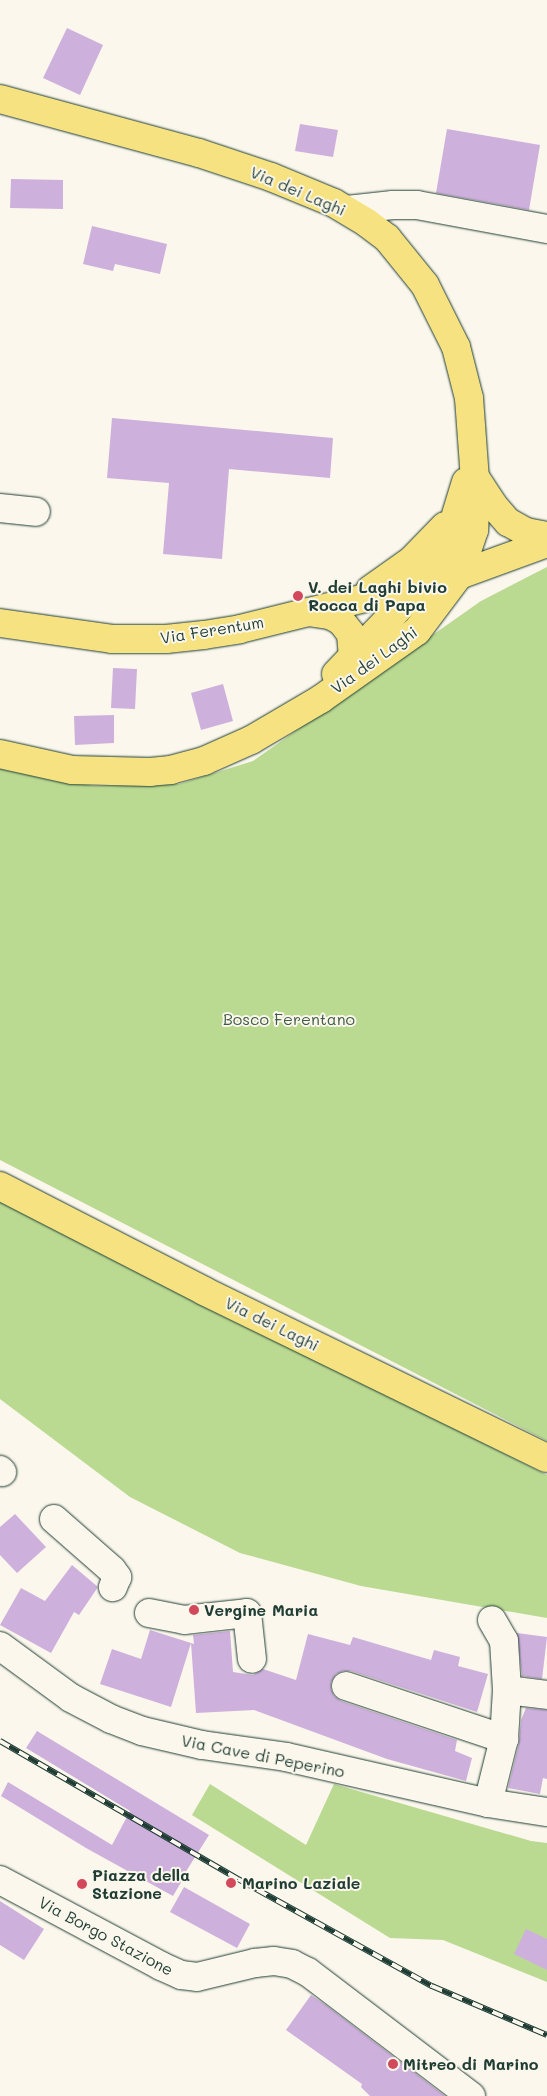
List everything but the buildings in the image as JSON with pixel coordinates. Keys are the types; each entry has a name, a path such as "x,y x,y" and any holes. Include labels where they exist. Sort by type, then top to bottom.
{"main road":[{"name":"Via dei Laghi","path":"0,99 199,153 296,187 347,210 367,223 398,250 425,285 446,324 456,347 466,383 474,466 474,530 460,575 417,631 365,669 297,714 222,754 195,764 160,771 109,773 77,771 0,754"},
{"name":"Via dei Laghi","path":"297,714 353,658 421,585 447,544 474,466"},
{"path":"474,466 492,505 508,522 526,532 547,536"},
{"path":"355,600 412,560 438,534 458,509"},
{"path":"417,631 475,590 547,545"},
{"name":"Via Ferentum","path":"0,623 94,637 166,639 240,629 460,575 547,545"},
{"path":"308,612 330,615 341,621 351,634 353,658"},
{"name":"Via dei Laghi","path":"0,1186 213,1296 547,1458"}],"street":[{"path":"347,210 393,205 417,205 547,229"},
{"path":"0,508 36,512"},
{"path":"54,1519 112,1570 117,1577 113,1587"},
{"path":"149,1613 184,1620 247,1613 252,1659"},
{"path":"488,1803 504,1739 507,1690 504,1641 492,1620"},
{"name":"Via Cave di Peperino","path":"0,1646 71,1698 111,1719 142,1731 202,1745 286,1757 488,1803 547,1812"},
{"path":"346,1686 504,1739"},
{"path":"507,1690 547,1695"},
{"name":"Via Borgo Stazione","path":"0,1880 181,1975 197,1976 255,1962 274,1961 292,1964 308,1972 472,2096"}],"green space":[{"name":"Bosco Ferentano","path":"547,567 547,1441 0,1160 0,764 93,786 179,784 253,761 481,601"},
{"path":"0,1200 547,1475 547,1618 361,1586 240,1553 130,1497 0,1399"},
{"path":"210,1784 306,1845 334,1784 531,1841 547,1843 547,1982 443,1940 390,1938 192,1815"}],"railway":[{"path":"0,1741 238,1879 432,1986 547,2035"}],"place":[{"name":"V. dei Laghi bivio Rocca di Papa","path":"298,596"},
{"name":"Vergine Maria","path":"194,1610"},
{"name":"Marino Laziale","path":"231,1883"},
{"name":"Piazza della Stazione","path":"82,1884"},
{"name":"Mitreo di Marino","path":"393,2064"}]}
